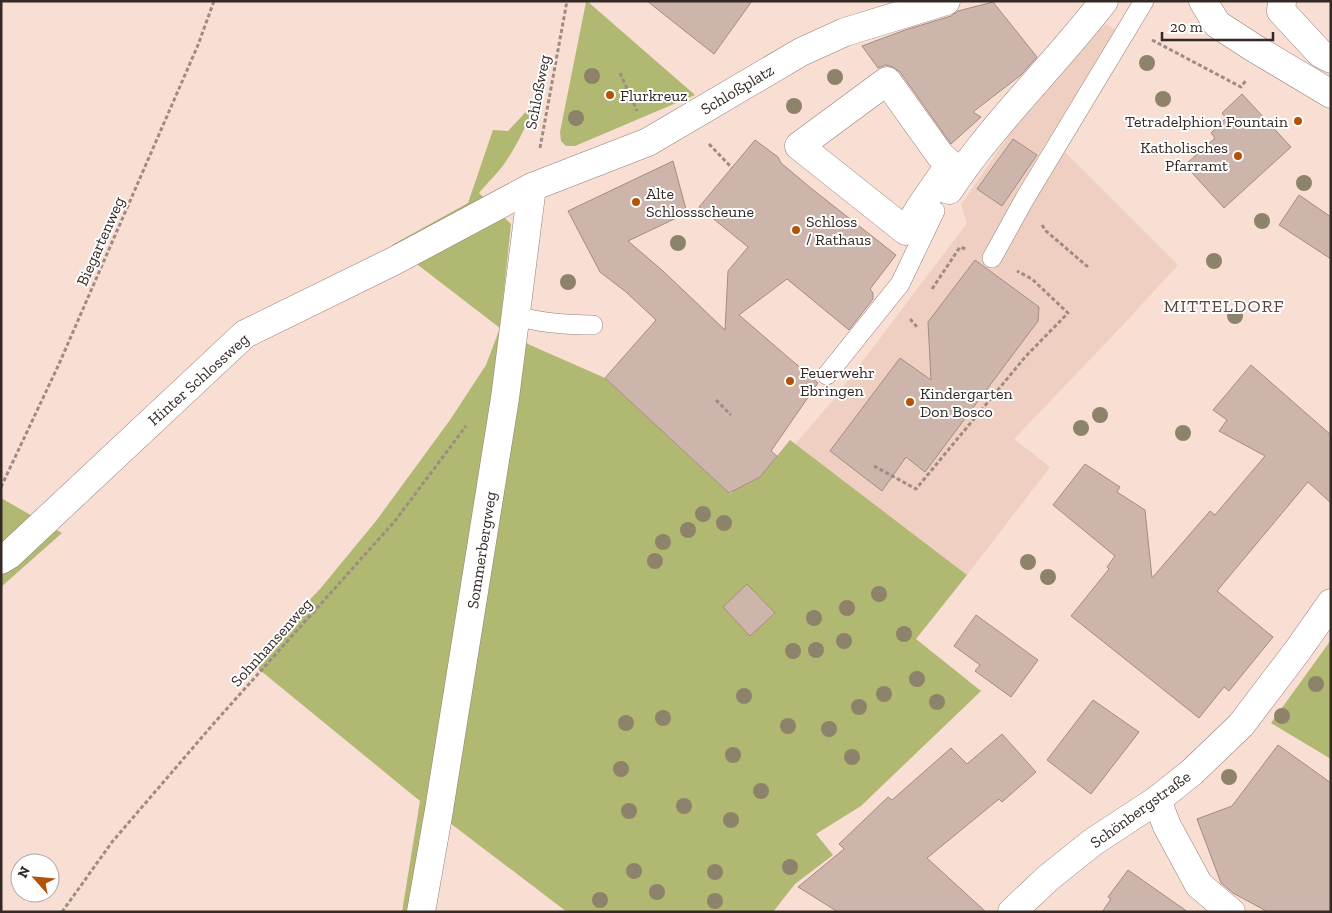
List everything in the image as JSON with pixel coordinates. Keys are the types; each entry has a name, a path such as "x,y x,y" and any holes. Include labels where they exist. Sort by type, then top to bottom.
{"street":[{"name":"Schloßplatz","path":"532,187 648,142 801,52 845,32 946,1"},
{"path":"928,208 950,164 940,154 887,81 798,146 906,231 928,208 1024,93 1075,38 1104,1"},
{"path":"1203,1 1218,24 1331,94"},
{"path":"1282,1 1281,11 1320,53 1331,60"},
{"name":"Sommerbergweg","path":"421,912 505,398 532,187"},
{"name":"Hinter Schlossweg","path":"1,560 10,555 245,334 394,261 532,187"},
{"name":"Schönbergstraße","path":"1012,912 1048,878 1093,842 1157,800 1192,772 1241,726 1331,603"},
{"path":"1157,800 1167,826 1199,885 1231,912"}],"lane":[{"path":"992,258 1024,200 1144,1"},
{"path":"827,375 900,284 928,208"},
{"path":"516,316 568,325 593,325"}],"path":[{"name":"Biegartenweg","path":"1,487 67,346 198,45 214,1"},
{"name":"Schloßweg","path":"532,187 567,1"},
{"path":"1128,26 1241,87 1264,54"},
{"path":"620,73 634,101"},
{"path":"708,143 732,168"},
{"path":"1024,200 1046,231 1088,267"},
{"path":"931,291 960,247"},
{"path":"874,466 916,489 1026,356 1068,313 1032,279 992,258"},
{"path":"916,313 911,320 917,326"},
{"name":"Sohnhansenweg","path":"62,912 112,842 215,722 395,521 468,422 505,398"},
{"path":"716,400 731,414"}],"shaded area":[{"path":"1106,24 1132,40 1065,152 1178,265 1014,439 1050,467 967,575 795,444 835,398 967,223 961,205 1014,128 1071,57"}],"green space":[{"path":"583,1 587,1 695,95 575,146 566,146 561,141 560,132 586,2"},
{"path":"536,101 512,151 502,167 479,193 511,224 500,328 392,245 468,203 493,130 508,131"},
{"path":"500,328 530,345 605,378 730,494 743,481 748,483 760,477 790,440 967,575 916,639 981,691 861,806 816,834 833,855 795,884 773,912 567,912 450,823 434,912 402,912 420,801 250,662 320,589 376,521 450,420 486,365"},
{"path":"1,498 62,533 1,587"},
{"path":"1331,640 1331,759 1271,723"}],"building":[{"path":"647,1 752,1 714,54"},
{"path":"993,2 1037,57 1021,75 973,112 981,117 951,144 900,72 886,65 878,68 862,46 951,16 958,11"},
{"name":"Katholisches Pfarramt","path":"1242,94 1291,147 1224,208 1185,165 1215,138 1211,133 1226,118 1222,113"},
{"path":"1013,139 1037,155 1002,206 977,189"},
{"path":"755,140 778,157 781,163 812,189 896,255 870,289 873,293 873,299 849,330 787,279 739,315 818,383 771,451 777,456 760,477 729,493 605,378 656,320 626,292 600,272 568,211 673,161 687,213 628,241 663,271 725,330 728,271 748,247 699,207"},
{"path":"1299,195 1331,217 1331,259 1279,225"},
{"name":"Kindergarten Don Bosco","path":"975,260 1039,307 1038,321 925,472 906,457 882,491 830,451 900,358 931,380 928,322"},
{"path":"1251,365 1331,435 1331,503 1308,482 1217,591 1273,637 1229,691 1224,687 1199,718 1071,616 1109,569 1107,567 1115,556 1053,505 1085,464 1120,487 1117,492 1145,510 1152,578 1210,511 1215,515 1265,456 1219,431 1227,420 1213,410"},
{"path":"747,584 775,613 750,636 723,607"},
{"path":"976,615 1038,660 1011,697 975,671 980,665 954,646"},
{"path":"1093,700 1139,732 1091,794 1047,760"},
{"path":"1002,734 1036,772 1002,802 999,799 927,858 986,912 838,912 798,887 844,849 839,844 888,797 892,800 951,748 967,764"},
{"path":"1278,745 1331,783 1331,912 1268,912 1233,893 1221,883 1197,819 1232,806"},
{"path":"1128,870 1188,912 1102,912 1111,899 1108,897"}],"place":[{"name":"Flurkreuz","path":"610,95"},
{"name":"Tetradelphion Fountain","path":"1298,121"},
{"name":"Katholisches Pfarramt","path":"1238,156"},
{"name":"Alte Schlossscheune","path":"636,202"},
{"name":"Schloss / Rathaus","path":"796,230"},
{"name":"Feuerwehr Ebringen","path":"790,381"},
{"name":"Kindergarten Don Bosco","path":"910,402"}],"district":[{"name":"MITTELDORF","path":"1224,306"}]}
